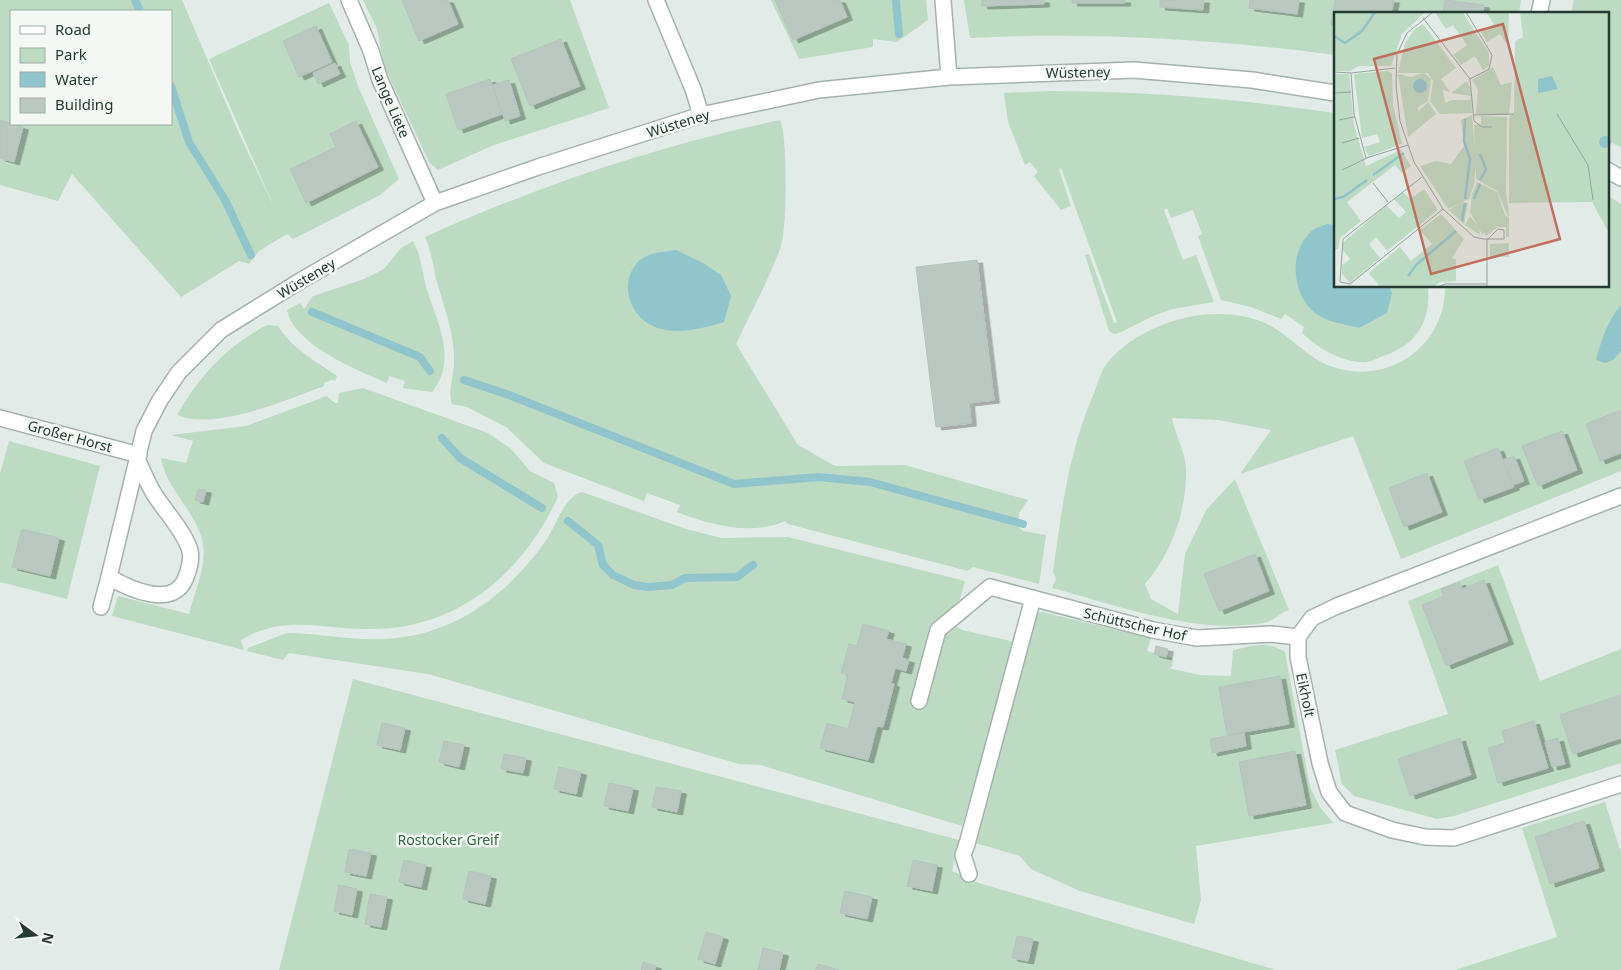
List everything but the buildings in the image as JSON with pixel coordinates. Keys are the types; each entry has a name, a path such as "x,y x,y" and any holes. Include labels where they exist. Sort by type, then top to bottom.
{"street":[{"name":"Lange Liete","path":"349,0 371,51 380,80 435,203"},
{"path":"656,0 694,89 701,115"},
{"path":"943,0 949,77"},
{"name":"Wüsteney","path":"101,607 139,458 144,431 160,400 179,372 222,330 308,276 435,203 538,167 701,115 819,90 949,77 1134,70 1244,79 1334,93"},
{"path":"1608,171 1621,178"},
{"name":"Großer Horst","path":"0,418 139,458"},
{"path":"109,577 141,592 167,594 177,591 185,581 189,570 190,550 153,492 139,458"},
{"path":"1298,637 1312,618 1337,606 1621,496"},
{"name":"Schüttscher Hof","path":"919,701 938,630 990,586 1152,630 1197,638 1271,634 1298,637"},
{"path":"969,874 964,855 966,844 1033,598"},
{"name":"Eikholt","path":"1298,637 1298,658 1320,763 1329,792 1345,813 1392,830 1425,837 1454,838 1621,784"}],"green space":[{"path":"0,0 182,0 238,131 275,209 209,59 329,3 349,45 350,62 358,86 399,179 380,195 293,239 287,234 259,251 249,264 239,261 181,297 72,174 58,201 0,185"},
{"path":"363,0 570,0 609,108 494,145 438,170 429,162 384,66 377,29"},
{"path":"771,0 926,0 928,20 897,42 873,39 873,47 799,59"},
{"path":"964,0 1521,0 1519,12 1334,12 1334,55 1289,49 1152,38 1016,36 970,38"},
{"path":"1574,0 1621,0 1621,147 1608,141 1608,12 1571,12"},
{"path":"1047,91 1119,92 1191,97 1334,113 1334,288 1428,288 1427,309 1420,329 1414,337 1397,350 1367,362 1349,360 1332,354 1308,339 1302,333 1304,327 1285,314 1281,319 1251,307 1221,300 1198,236 1202,234 1193,210 1171,218 1167,208 1164,210 1183,260 1196,255 1214,302 1173,309 1114,334 1109,331 1085,255 1089,254 1114,323 1117,322 1061,168 1059,169 1071,206 1061,210 1034,176 1038,172 1030,162 1025,165 1008,122 1004,93"},
{"path":"780,120 783,129 785,162 783,236 771,271 736,344 798,445 835,466 905,465 1028,500 1019,513 1019,527 1023,531 1046,535 1039,584 973,567 968,571 788,524 785,521 759,528 745,528 717,525 703,521 677,512 680,505 647,493 644,501 544,463 506,427 467,407 452,404 450,393 454,365 453,341 425,237 512,200 600,169 689,142"},
{"path":"1608,196 1621,204 1621,471 1401,559 1353,436 1240,474 1271,430 1218,420 1172,418 1186,464 1186,485 1184,501 1170,546 1145,584 1151,599 1178,614 1185,554 1206,510 1235,479 1289,610 1263,623 1237,626 1210,625 1183,622 1129,610 1052,588 1056,579 1053,572 1063,503 1078,437 1103,369 1123,347 1161,325 1204,315 1226,314 1247,317 1267,324 1313,357 1330,366 1351,371 1372,371 1392,366 1409,357 1424,344 1435,327 1443,308 1445,288 1608,288"},
{"path":"413,241 419,255 426,286 444,343 445,356 443,368 432,392 403,388 405,381 389,376 387,383 328,355 301,334 292,323 287,310 300,303 304,309 313,296 364,279 384,269 401,248"},
{"path":"267,325 278,326 297,348 337,376 335,381 332,380 324,383 324,386 271,406 231,417 193,419 177,415 195,387 215,363 239,342"},
{"path":"363,388 488,433 511,449 530,471 554,483 558,497 543,525 525,551 504,574 481,594 455,609 427,621 396,627 363,629 286,625 256,632 241,640 244,650 112,616 118,596 189,614 202,571 203,545 195,523 169,481 161,458 186,463 193,441 171,435 246,426 327,396 335,403 338,403 339,393"},
{"path":"9,441 100,466 67,599 0,582 0,474"},
{"path":"582,492 686,529 721,538 788,537 965,581 960,599 942,617 962,630 1015,642 962,826 760,765 739,764 428,674 289,653 283,660 247,651 248,648 287,633 360,639 385,639 410,636 434,630 457,621 497,594 515,577 547,539 566,505 571,499"},
{"path":"1498,565 1540,681 1621,649 1621,763 1454,816 1437,819 1354,796 1342,784 1335,750 1448,714 1408,601"},
{"path":"1042,612 1151,638 1147,651 1173,658 1172,667 1168,668 1200,675 1231,676 1233,650 1266,645 1285,652 1310,787 1320,807 1333,823 1196,846 1201,900 1194,924 1080,891 1031,869 1020,856 972,842 1033,622 1037,614"},
{"name":"Rostocker Greif","path":"353,679 959,840 952,871 979,883 1276,970 279,970"},
{"path":"1605,802 1621,853 1621,970 1455,970 1557,937 1522,828"}],"water":[{"path":"1327,224 1334,225 1334,288 1390,288 1392,293 1387,313 1359,328 1330,321 1319,316 1307,305 1297,283 1296,260 1305,238 1316,228"},
{"path":"676,250 703,263 721,275 731,296 724,322 696,329 667,330 649,324 635,311 631,303 628,285 633,268 647,256"},
{"path":"1621,305 1621,351 1613,360 1605,363 1596,360 1605,331"}],"waterway":[{"path":"135,0 140,10"},
{"path":"896,0 899,34"},
{"path":"172,89 189,142 225,200 251,255"},
{"path":"312,312 420,357 430,371"},
{"path":"464,380 509,395 734,484 818,477 870,482 1023,524"},
{"path":"442,438 460,458 542,508"},
{"path":"568,521 598,545 603,565 613,575 634,585 648,587 672,585 685,578 737,577 753,565"}]}
